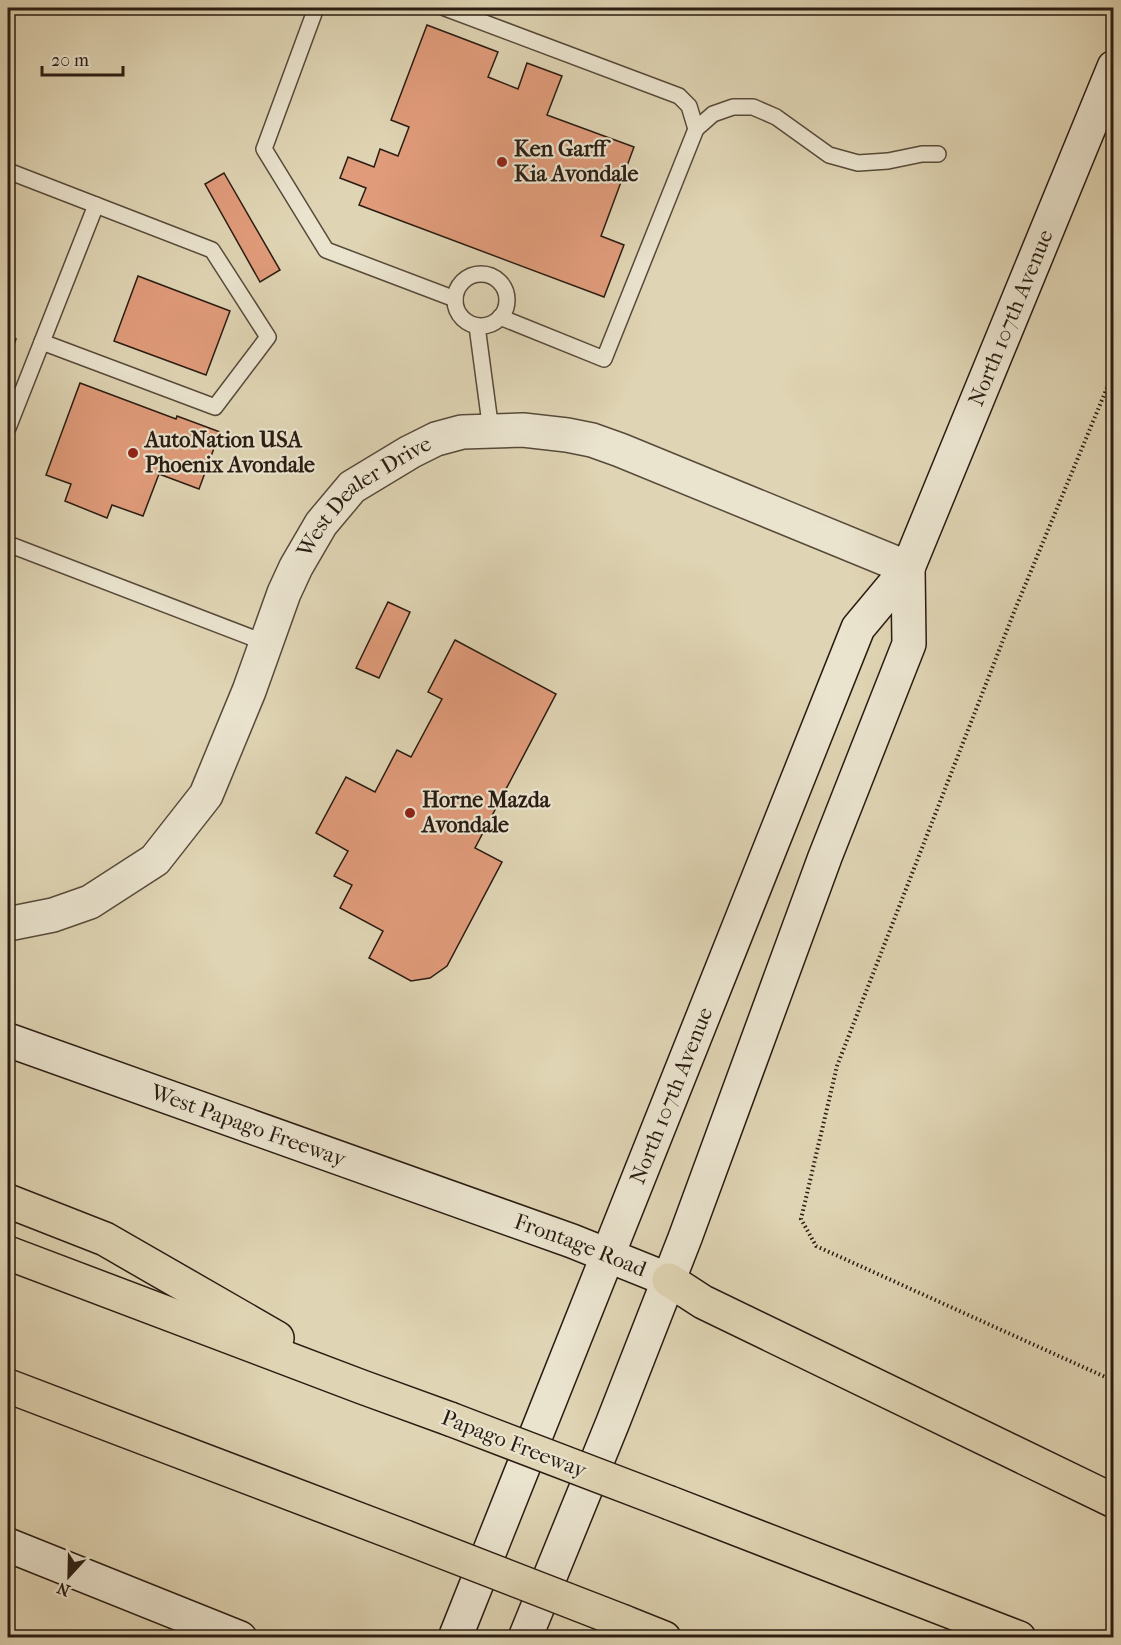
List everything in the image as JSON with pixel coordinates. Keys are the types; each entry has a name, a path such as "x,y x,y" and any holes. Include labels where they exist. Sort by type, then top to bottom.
{"highway":[{"path":"8,1201 105,1239 362,1387"},
{"name":"Papago Freeway","path":"8,1253 450,1419 1019,1638"},
{"path":"669,1280 703,1302 1113,1501"},
{"path":"8,1386 664,1638"}],"main road":[{"name":"North 107th Avenue","path":"455,1638 700,1019 858,628 908,568 1113,67"},
{"name":"West Dealer Drive","path":"8,924 53,915 90,902 155,860 206,795 249,690 284,593 321,524 352,487 436,439 462,432 523,430 567,435 601,443 908,568"},
{"name":"North 107th Avenue","path":"525,1638 669,1280 825,857 909,644 908,568"},
{"name":"West Papago Freeway","path":"8,1040 490,1212"},
{"name":"Frontage Road","path":"490,1212 608,1254 669,1280"},
{"path":"8,1545 240,1638"}],"lane":[{"path":"316,8 264,149 326,250 455,299"},
{"path":"445,8 679,96 689,106 696,129"},
{"path":"500,317 604,359 696,129 713,114 732,107 753,107 776,117 830,155 858,163 888,161 922,153 938,154"},
{"path":"8,171 212,250 268,337 215,407 42,342"},
{"path":"8,429 96,205"},
{"path":"480,274 502,285 507,301 500,317 486,326 477,326 462,318 457,312 455,299 458,287 464,280 480,274"},
{"path":"477,326 491,430"},
{"path":"8,544 266,643"}],"path":[{"path":"1113,371 1014,612 837,1066 801,1219 816,1246 1113,1381"}],"building":[{"name":"Ken Garff Kia Avondale","path":"427,25 498,52 488,77 518,89 527,63 562,76 547,115 634,147 601,236 624,245 604,297 359,205 366,188 340,178 348,157 374,167 380,149 398,156 409,127 391,120"},
{"path":"224,173 280,270 260,282 205,184"},
{"path":"8,216 14,218 8,236"},
{"path":"138,276 230,311 206,375 114,341"},
{"path":"8,335 16,339 8,362"},
{"name":"AutoNation USA Phoenix Avondale","path":"80,383 176,419 177,416 220,432 199,489 159,474 143,516 112,505 107,518 65,501 71,484 46,475"},
{"path":"388,602 410,612 379,678 356,668"},
{"name":"Horne Mazda Avondale","path":"455,640 556,694 475,848 502,862 447,966 430,978 411,981 369,958 383,931 340,908 352,885 334,876 348,851 316,833 346,777 375,792 397,750 411,757 442,699 428,692"}],"place":[{"name":"Ken Garff Kia Avondale","path":"502,162"},
{"name":"AutoNation USA Phoenix Avondale","path":"133,453"},
{"name":"Horne Mazda Avondale","path":"410,813"}]}
